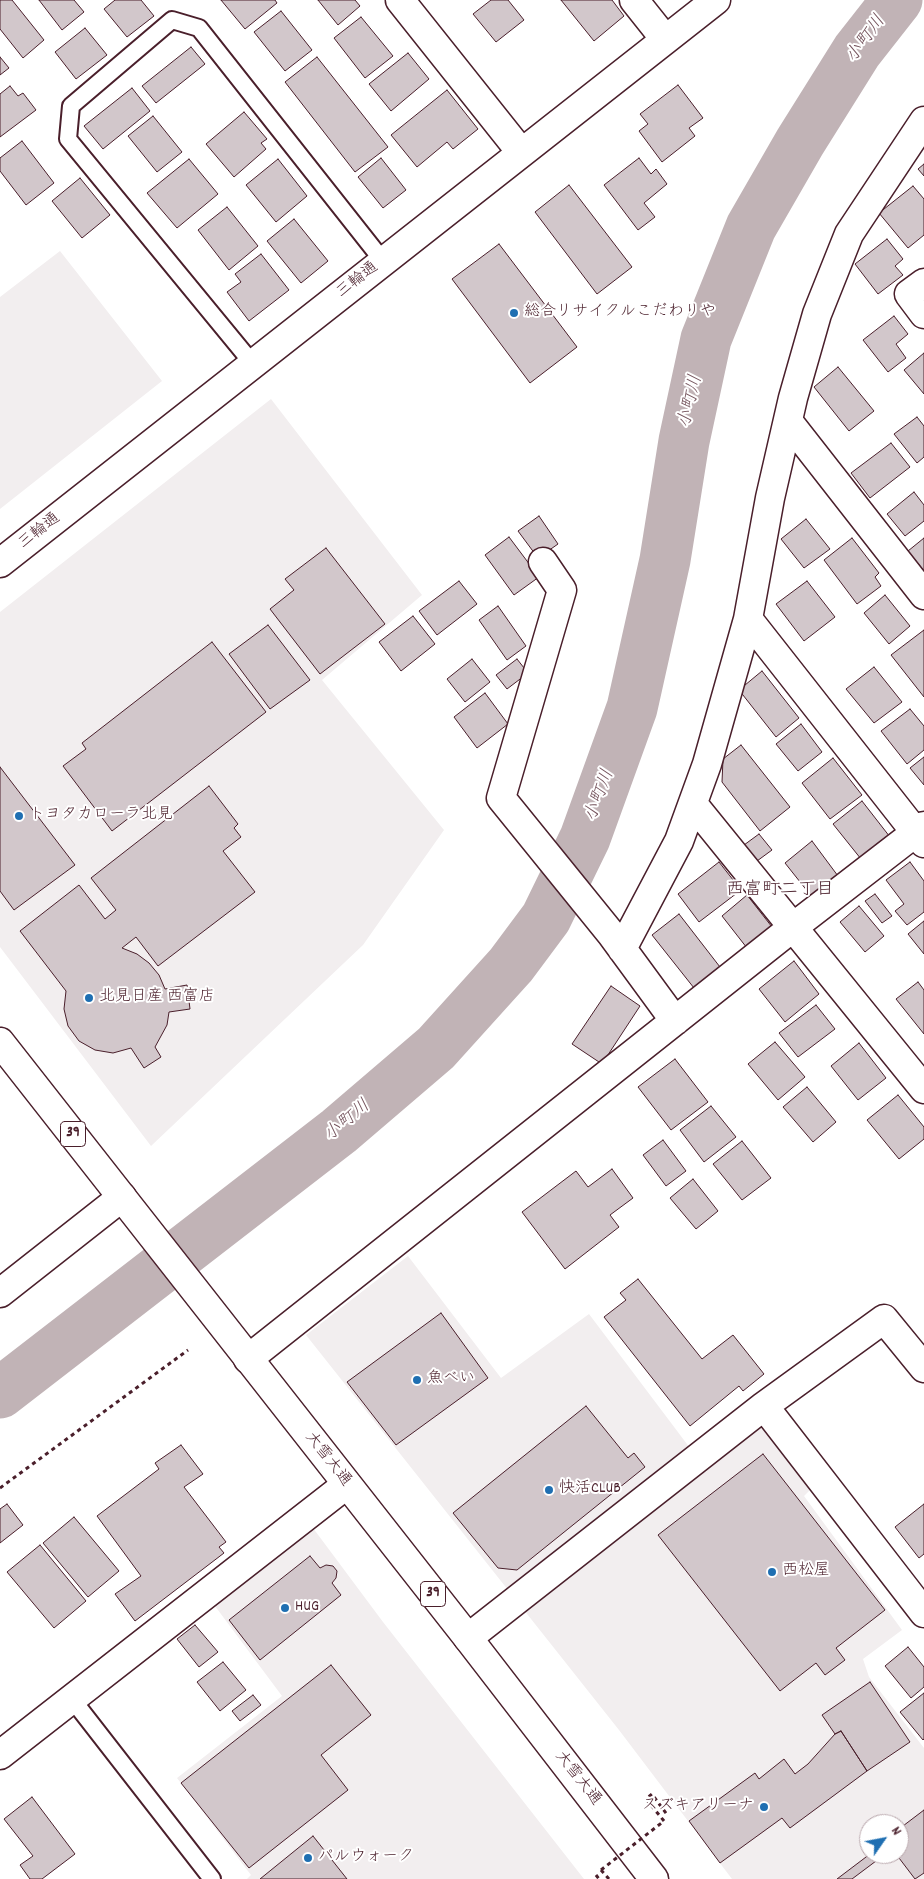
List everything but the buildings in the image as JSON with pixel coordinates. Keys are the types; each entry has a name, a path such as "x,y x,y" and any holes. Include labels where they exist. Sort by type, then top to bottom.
{"main road":[{"path":"400,0 521,152"},
{"path":"634,0 665,39"},
{"name":"三輪通","path":"0,563 716,0"},
{"path":"617,942 679,841 707,764 748,619 770,498 788,421 817,314 849,234 924,121"},
{"path":"924,283 909,294 924,314"},
{"path":"788,421 924,595"},
{"path":"543,562 562,590 501,798 617,942 675,1021"},
{"path":"248,1359 792,928 921,834 748,619"},
{"path":"693,804 924,1089"},
{"name":"大雪大通","path":"0,1042 468,1638 654,1879"},
{"path":"0,1293 122,1197"},
{"path":"468,1638 764,1406 884,1319 924,1368"},
{"path":"764,1406 924,1613"},
{"path":"0,1755 346,1485"}],"lane":[{"path":"253,364 68,139 71,106 172,20 199,28 383,261"},
{"path":"72,1699 212,1879"}],"path":[{"path":"0,1488 188,1350"},
{"path":"609,1879 601,1870 664,1821 646,1799 652,1794 668,1816"}],"shaded area":[{"path":"60,251 162,381 0,509 0,297"},
{"path":"271,399 422,595 322,680 444,830 363,945 151,1146 0,947 0,612"},
{"path":"408,1256 501,1378 589,1314 705,1468 762,1427 812,1488 804,1496 902,1630 863,1659 869,1677 924,1748 924,1879 732,1879 619,1730 306,1335"},
{"path":"313,1528 383,1622 584,1879 247,1879 251,1875 177,1778 282,1696 212,1602"}],"waterway":[{"name":"小町川","path":"0,1393 339,1131 436,1048 511,965 546,918 585,838 632,708 665,560 684,441 706,339 751,227 800,142 857,51 897,0"}],"place":[{"name":"総合リサイクルこだわりや","path":"514,313"},
{"name":"トヨタカローラ北見","path":"19,816"},
{"name":"北見日産 西富店","path":"89,998"},
{"name":"魚べい","path":"417,1380"},
{"name":"快活CLUB","path":"549,1490"},
{"name":"西松屋","path":"772,1572"},
{"name":"HUG","path":"285,1608"},
{"name":"スズキアリーナ","path":"764,1807"},
{"name":"パルウォーク","path":"308,1858"}],"district":[{"name":"西富町二丁目","path":"780,892"}]}
